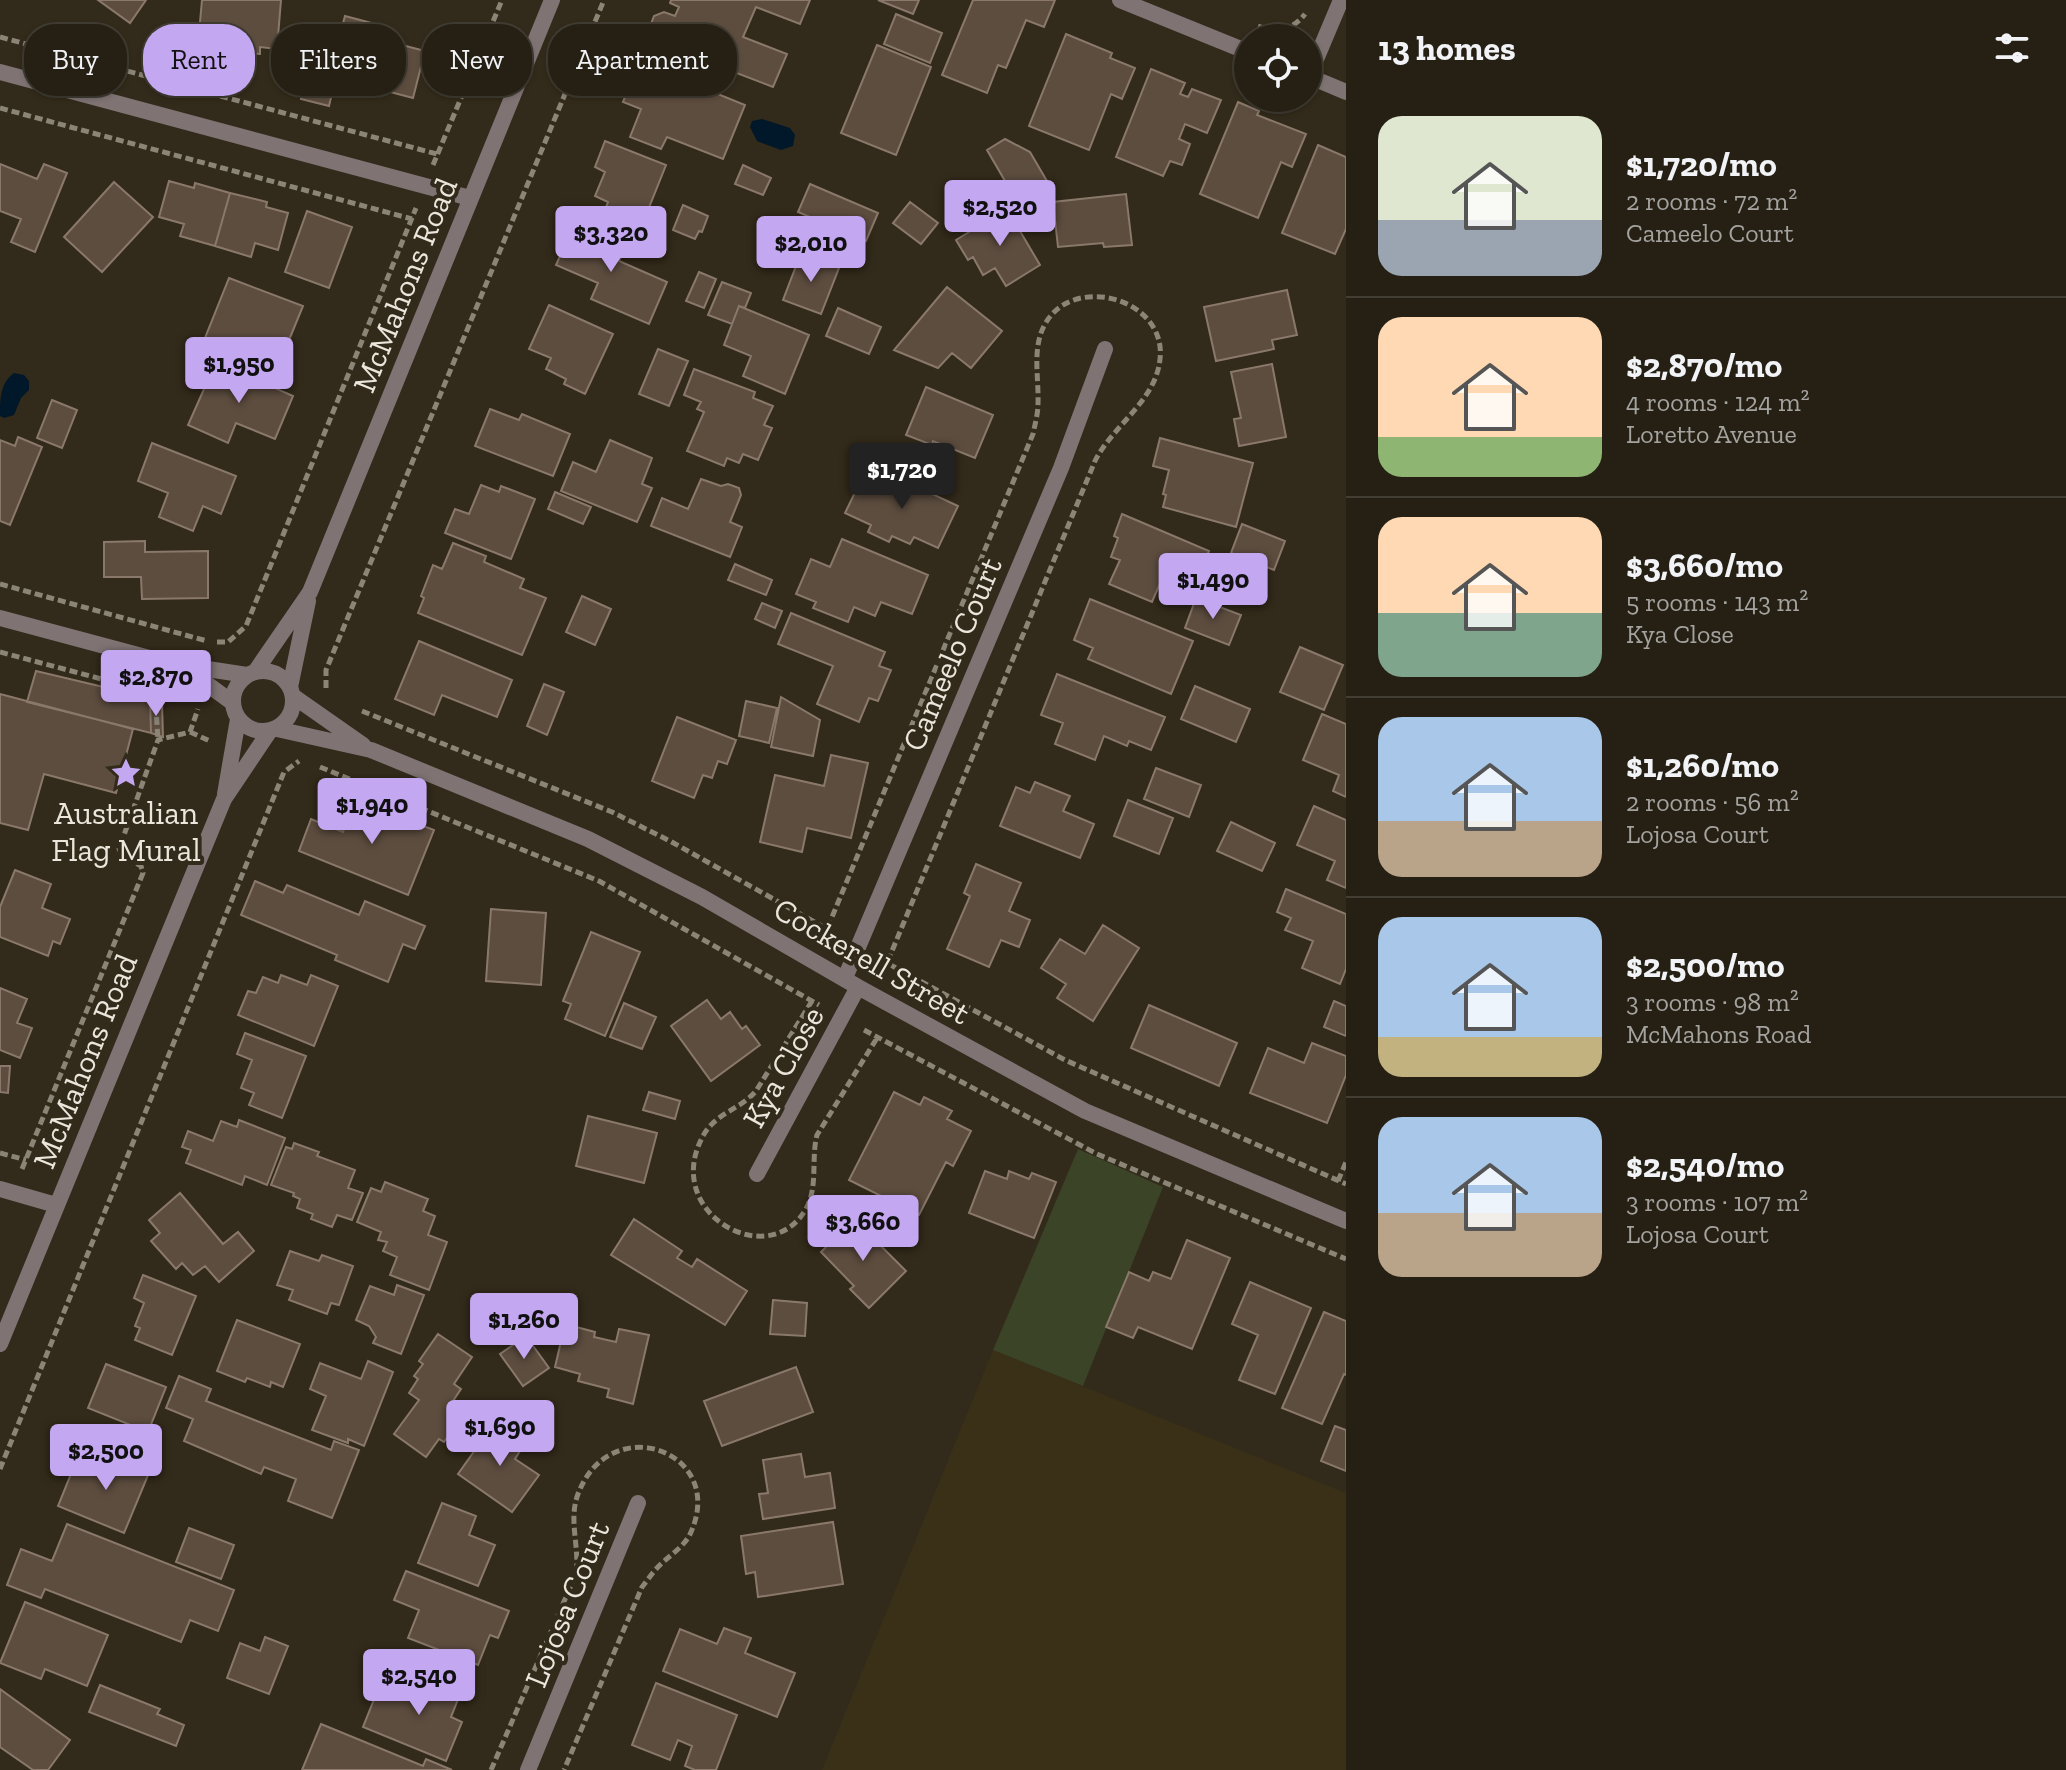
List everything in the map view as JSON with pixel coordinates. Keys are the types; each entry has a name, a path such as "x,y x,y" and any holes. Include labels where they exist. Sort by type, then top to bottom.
{"street":[{"name":"McMahons Road","path":"292,691 310,592 552,0"},
{"path":"1120,0 1234,46"},
{"path":"1322,45 1341,0"},
{"path":"0,72 470,198"},
{"path":"1322,82 1346,92"},
{"name":"Cameelo Court","path":"852,983 1061,468 1105,349"},
{"name":"McMahons Road","path":"251,674 310,592"},
{"path":"0,618 168,663 251,674 275,673 284,678 292,691 291,715 273,730 248,728 236,711 207,684 168,663"},
{"path":"236,711 238,684 251,674"},
{"name":"Cockerell Street","path":"292,691 371,750"},
{"name":"McMahons Road","path":"224,799 236,711"},
{"name":"McMahons Road","path":"0,1344 224,799 273,730"},
{"name":"Cockerell Street","path":"273,730 371,750 588,839 643,865 1085,1111 1346,1221"},
{"name":"Kya Close","path":"757,1174 852,983"},
{"path":"0,1189 56,1205"},
{"name":"Lojosa Court","path":"528,1770 638,1503"}],"path":[{"path":"0,37 437,154 502,0"},
{"path":"327,695 326,670 604,0"},
{"path":"1297,24 1310,0"},
{"path":"0,108 412,219 338,406 242,631 228,642 213,642 0,584"},
{"path":"827,929 1033,434 1038,406 1039,344 1043,327 1052,314 1065,304 1102,297 1124,301 1142,312 1155,327 1160,342 1156,377 1133,414 1110,436 1095,461 887,963 1065,1060 1346,1184"},
{"path":"0,652 185,701"},
{"path":"0,1153 26,1160 143,873 141,866 122,855 119,849 158,740 155,693"},
{"path":"158,740 190,732 200,705"},
{"path":"353,707 612,812 835,933"},
{"path":"0,1469 284,772 301,759"},
{"path":"315,765 599,881 812,1001"},
{"path":"864,1030 1087,1149 1346,1259"},
{"path":"1338,1181 1346,1162"}],"shaded area":[{"path":"993,1350 1346,1493 1346,1770 822,1770"}],"green space":[{"path":"1078,1149 1163,1187 1083,1386 993,1350"}],"water":[{"path":"762,119 790,128 795,135 793,146 781,150 757,141 750,127 752,121"},
{"path":"14,373 24,375 29,381 29,390 21,398 14,415 4,418 0,416 2,392"}],"building":[{"path":"98,0 146,0 130,23"},
{"path":"202,0 281,0 279,24 271,24 271,48 260,47 260,54 255,54 255,24 200,24"},
{"path":"671,0 810,0 800,24 756,7 743,37 787,54 773,87 737,73 737,24 651,24 654,16 664,12 675,16 679,7 670,3"},
{"path":"878,0 919,0 913,14"},
{"path":"973,0 1055,0 1044,27 1026,20 1006,68 998,65 987,93 942,75"},
{"path":"896,14 942,33 930,63 884,44"},
{"path":"345,16 375,24 343,24"},
{"path":"1066,34 1112,53 1110,58 1135,68 1122,99 1111,94 1089,150 1029,126"},
{"path":"877,45 931,67 896,155 841,133"},
{"path":"406,46 422,50 413,98 405,96"},
{"path":"1151,69 1185,83 1180,94 1188,97 1192,89 1221,100 1207,133 1185,124 1179,139 1190,144 1182,165 1170,161 1163,176 1116,157"},
{"path":"302,96 331,96 329,106 301,99"},
{"path":"625,96 723,96 745,105 723,159 667,137 661,149 630,137 641,109 623,102"},
{"path":"1234,112 1258,112 1257,115 1306,134 1292,167 1281,162 1258,218 1200,194"},
{"path":"1005,139 1030,152 1054,193 1022,210 987,150"},
{"path":"605,141 666,165 640,230 603,215 608,202 595,196 605,172 595,167"},
{"path":"1318,145 1346,157 1346,229 1335,254 1282,233"},
{"path":"0,164 37,179 44,164 67,173 35,252 11,242 21,219 0,211"},
{"path":"743,165 771,178 763,195 735,184"},
{"path":"169,181 194,188 195,183 230,193 215,246 180,236 184,224 159,217"},
{"path":"114,182 153,217 102,272 64,237"},
{"path":"810,184 878,213 866,241 798,212"},
{"path":"230,193 267,202 266,207 288,213 278,250 255,243 251,257 215,246"},
{"path":"1126,194 1132,245 1104,247 1103,243 1058,247 1053,202"},
{"path":"910,202 938,223 921,244 893,223"},
{"path":"683,205 708,216 702,232 699,231 695,239 673,230"},
{"path":"1007,209 1040,265 1006,286 995,268 983,275 973,257 968,260 956,240"},
{"path":"307,211 352,227 329,288 285,272"},
{"path":"575,223 626,245 619,261 667,282 649,324 591,299 598,283 556,265"},
{"path":"801,253 839,268 821,314 783,300"},
{"path":"699,272 716,279 704,308 686,301"},
{"path":"229,278 303,306 278,367 205,338"},
{"path":"722,282 751,293 745,308 739,306 732,324 708,315"},
{"path":"947,287 1002,331 971,368 952,353 938,368 894,350"},
{"path":"1287,290 1297,335 1272,340 1274,349 1216,361 1204,307"},
{"path":"549,305 613,334 585,394 564,384 566,379 546,369 551,358 529,349"},
{"path":"739,306 809,335 785,394 743,376 751,356 724,345"},
{"path":"838,308 881,327 869,354 826,336"},
{"path":"658,349 688,361 669,406 639,394"},
{"path":"216,362 293,396 275,439 236,423 228,443 188,425"},
{"path":"1272,364 1286,437 1239,446 1234,419 1241,418 1231,372"},
{"path":"694,369 755,392 753,398 773,406 764,425 772,428 758,460 743,454 739,463 727,458 724,466 687,451 704,412 697,409 701,402 684,395"},
{"path":"926,387 993,415 975,458 933,441 932,445 906,435"},
{"path":"52,400 77,410 62,448 37,438"},
{"path":"490,409 519,420 522,414 570,434 553,476 475,446"},
{"path":"18,437 42,447 10,525 0,521 0,440 15,446"},
{"path":"1160,438 1253,463 1236,527 1163,507 1169,470 1153,466"},
{"path":"610,440 652,458 642,484 652,488 637,522 561,491 573,462 596,472"},
{"path":"152,443 236,476 221,514 203,506 193,531 159,517 168,493 138,481"},
{"path":"881,454 902,464 898,475 876,465"},
{"path":"863,476 889,487 894,476 958,506 938,548 914,537 910,544 892,536 889,542 868,532 871,525 845,513"},
{"path":"701,479 739,488 741,495 730,522 742,527 730,557 651,526 662,498 688,509"},
{"path":"481,485 499,492 501,486 535,499 511,559 445,533 455,509 469,514"},
{"path":"555,492 591,507 583,524 548,509"},
{"path":"1122,514 1209,551 1194,587 1164,574 1152,602 1109,584 1120,560 1111,557"},
{"path":"1242,524 1285,541 1274,570 1231,553"},
{"path":"842,539 928,575 912,614 881,602 875,616 854,607 848,622 813,608 816,602 796,594 811,559 830,567"},
{"path":"145,541 145,552 208,551 208,598 142,599 141,577 104,577 104,542"},
{"path":"453,543 486,556 484,562 524,579 520,588 546,598 522,655 418,613 433,565 442,569"},
{"path":"735,564 772,580 766,595 728,580"},
{"path":"582,596 611,609 595,645 566,632"},
{"path":"1196,598 1241,615 1229,645 1185,628"},
{"path":"1090,599 1193,641 1171,694 1088,659 1093,648 1074,640"},
{"path":"762,603 782,611 775,628 755,619"},
{"path":"791,613 885,652 879,666 891,670 878,701 869,698 859,722 817,704 833,666 778,644"},
{"path":"419,641 512,680 497,717 442,695 434,715 395,699"},
{"path":"1300,647 1343,665 1324,710 1280,692"},
{"path":"36,671 150,698 151,733 27,702"},
{"path":"1057,674 1165,717 1151,750 1129,741 1127,746 1104,736 1095,760 1055,744 1063,723 1041,715"},
{"path":"544,684 564,692 547,735 527,726"},
{"path":"1195,686 1250,709 1236,742 1181,719"},
{"path":"0,694 133,729 116,793 44,774 28,830 0,823"},
{"path":"781,697 820,720 813,756 771,747"},
{"path":"150,698 162,702 163,737 151,733"},
{"path":"746,701 777,708 769,743 739,736"},
{"path":"1322,714 1346,724 1346,797 1333,791 1339,775 1303,760"},
{"path":"677,717 736,740 727,764 718,761 712,778 703,775 694,798 652,781"},
{"path":"831,755 868,763 851,838 807,828 802,852 760,842 775,775 824,786"},
{"path":"1156,768 1201,785 1189,817 1144,799"},
{"path":"1035,782 1070,796 1063,811 1094,824 1080,858 1000,826 1016,787 1030,793"},
{"path":"356,800 434,830 408,895 299,851 311,819 343,832"},
{"path":"1128,800 1173,818 1159,854 1114,836"},
{"path":"1314,806 1346,820 1346,888 1327,880 1335,861 1297,845"},
{"path":"1231,822 1275,843 1262,871 1217,851"},
{"path":"976,864 1021,883 1009,911 1030,920 1019,947 1001,940 989,967 947,949 970,896 964,893"},
{"path":"15,870 51,884 42,908 70,919 60,944 53,941 48,956 0,937 0,907"},
{"path":"255,881 283,893 287,885 359,915 365,901 425,926 415,949 403,944 388,982 335,960 337,955 241,915"},
{"path":"1286,889 1346,914 1346,969 1340,984 1302,968 1313,941 1285,930 1291,918 1277,912"},
{"path":"491,909 546,913 541,985 486,981"},
{"path":"1103,925 1139,948 1093,1021 1057,998 1066,984 1041,968 1060,939 1085,954"},
{"path":"591,932 640,952 605,1036 565,1019 571,1004 563,1001"},
{"path":"281,975 307,985 311,975 338,986 314,1046 238,1015 248,991 256,993 263,977 278,983"},
{"path":"0,988 27,999 17,1023 32,1028 20,1058 0,1050"},
{"path":"707,1000 721,1019 730,1012 742,1029 746,1026 760,1045 711,1081 671,1026"},
{"path":"1334,1001 1346,1006 1346,1036 1324,1027"},
{"path":"624,1003 656,1017 642,1049 610,1037"},
{"path":"1149,1005 1237,1043 1219,1086 1131,1048"},
{"path":"245,1033 306,1056 282,1118 249,1105 254,1093 241,1088 252,1060 237,1054"},
{"path":"1312,1043 1346,1056 1346,1075 1327,1123 1250,1093 1268,1048 1304,1063"},
{"path":"0,1066 10,1066 8,1093 0,1092"},
{"path":"649,1092 680,1101 675,1119 643,1110"},
{"path":"894,1092 920,1105 924,1097 952,1111 947,1119 971,1131 953,1166 946,1162 919,1215 849,1180"},
{"path":"588,1116 657,1133 644,1183 576,1166"},
{"path":"239,1120 285,1138 267,1185 245,1176 242,1185 186,1163 191,1150 182,1147 188,1131 213,1141 221,1121 237,1127"},
{"path":"294,1143 319,1152 317,1156 355,1170 348,1188 363,1193 352,1220 337,1215 332,1227 311,1219 313,1214 297,1208 300,1199 293,1196 294,1193 271,1185 286,1147 292,1149"},
{"path":"985,1171 1007,1179 1009,1171 1029,1179 1032,1173 1056,1182 1034,1238 969,1213"},
{"path":"385,1182 428,1199 423,1211 435,1216 428,1235 447,1242 429,1290 390,1275 397,1257 383,1251 387,1242 378,1240 381,1232 357,1222 371,1188 381,1192"},
{"path":"180,1193 223,1244 238,1232 254,1251 219,1282 205,1266 193,1275 182,1263 176,1269 151,1241 160,1233 149,1220"},
{"path":"634,1219 682,1251 677,1258 692,1267 697,1259 747,1291 725,1325 611,1255"},
{"path":"854,1219 906,1271 869,1308 850,1289 854,1286 821,1252"},
{"path":"1187,1240 1230,1258 1192,1349 1138,1327 1133,1338 1106,1327 1129,1272 1149,1281 1153,1272 1171,1279"},
{"path":"290,1251 319,1261 322,1255 353,1266 339,1305 331,1303 327,1314 289,1300 293,1290 277,1285"},
{"path":"143,1275 196,1296 172,1355 135,1340 140,1328 135,1326 144,1303 134,1298"},
{"path":"1250,1282 1311,1308 1275,1394 1239,1380 1258,1335 1232,1324"},
{"path":"397,1285 424,1295 401,1354 373,1343 376,1337 369,1326 356,1320 370,1286 394,1295"},
{"path":"773,1300 807,1303 805,1336 770,1334"},
{"path":"1324,1312 1346,1321 1346,1375 1322,1424 1282,1408"},
{"path":"237,1320 300,1344 283,1387 271,1382 270,1387 247,1378 245,1382 217,1371"},
{"path":"565,1324 595,1332 594,1337 616,1342 619,1329 649,1335 633,1404 607,1397 609,1389 578,1381 580,1374 555,1367"},
{"path":"438,1334 472,1357 454,1384 461,1389 453,1401 466,1411 444,1442 439,1439 426,1457 394,1434 419,1400 409,1393 418,1379 414,1376 423,1364 419,1361"},
{"path":"526,1336 549,1368 523,1386 500,1354"},
{"path":"368,1361 393,1372 364,1446 312,1430 326,1396 310,1389 320,1363 361,1379"},
{"path":"106,1364 166,1387 148,1432 88,1408"},
{"path":"796,1367 813,1412 722,1446 704,1401"},
{"path":"179,1376 211,1389 206,1401 331,1450 334,1441 359,1450 332,1518 288,1501 296,1479 264,1467 261,1474 184,1441 193,1419 166,1408"},
{"path":"495,1422 525,1443 515,1459 539,1475 512,1512 458,1474"},
{"path":"1335,1426 1346,1430 1346,1471 1321,1461"},
{"path":"114,1453 151,1468 124,1533 58,1506 75,1464 105,1476"},
{"path":"801,1454 805,1477 830,1473 835,1508 763,1519 759,1494 768,1493 763,1460"},
{"path":"442,1503 476,1516 469,1535 495,1545 478,1586 418,1563"},
{"path":"833,1522 843,1584 758,1597 755,1572 746,1574 741,1536"},
{"path":"67,1524 234,1590 218,1631 190,1620 181,1642 45,1589 41,1598 7,1585 21,1549 52,1561"},
{"path":"189,1528 234,1545 221,1579 176,1562"},
{"path":"406,1571 509,1611 498,1638 490,1635 478,1665 408,1638 419,1610 394,1600"},
{"path":"25,1602 108,1635 87,1686 45,1669 41,1679 0,1663"},
{"path":"724,1628 751,1638 745,1653 795,1673 777,1717 663,1671 680,1629 717,1644"},
{"path":"265,1637 288,1646 269,1694 227,1678 240,1643 260,1651"},
{"path":"427,1672 463,1687 451,1717 462,1722 446,1761 363,1727 379,1687 415,1702"},
{"path":"656,1683 737,1715 716,1770 695,1770 685,1766 692,1746 678,1740 670,1760 632,1745"},
{"path":"100,1685 160,1709 157,1714 184,1725 176,1746 89,1712"},
{"path":"0,1689 70,1740 48,1770 33,1770 0,1747"},
{"path":"321,1724 423,1766 426,1759 452,1770 302,1770"}],"place":[{"name":"Australian Flag Mural","path":"126,773"}]}
